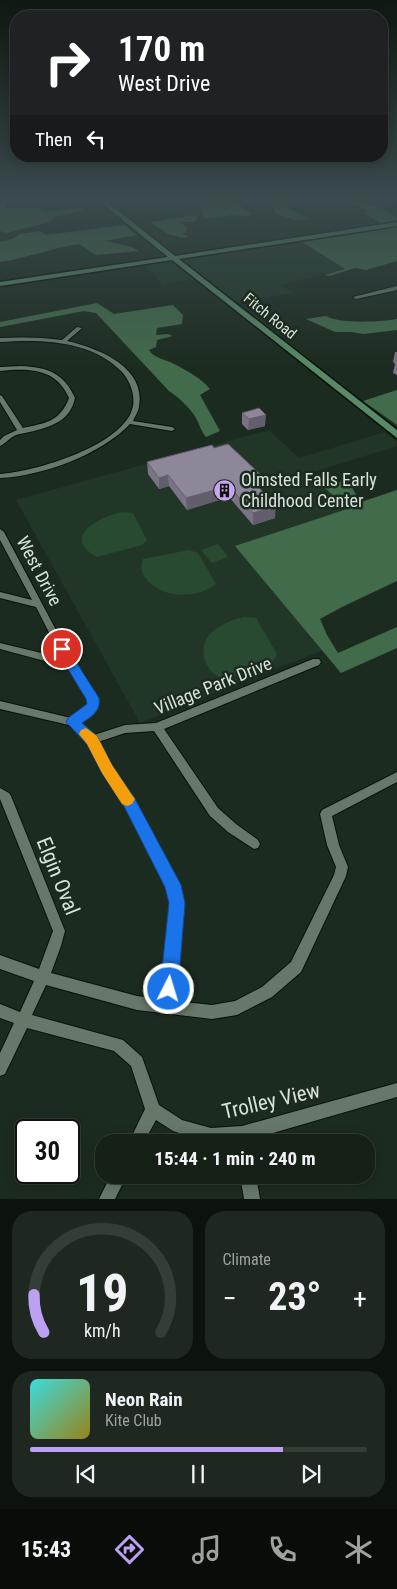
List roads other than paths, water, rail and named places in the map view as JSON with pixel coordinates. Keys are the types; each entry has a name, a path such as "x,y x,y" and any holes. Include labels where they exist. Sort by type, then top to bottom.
{"street":[{"name":"Fitch Road","path":"173,256 397,435"},
{"path":"0,284 189,256"},
{"path":"356,297 397,288"},
{"path":"63,342 79,328"},
{"path":"0,340 26,339 63,342 83,347 107,357 128,375 133,382 137,396 136,409 129,422 110,440 84,454 18,475 0,476"},
{"path":"0,369 18,367 41,370 60,379 71,392 71,404 60,418 39,427 8,436 0,444"},
{"path":"0,397 22,432"},
{"path":"129,422 172,429"},
{"name":"West Drive","path":"0,532 70,664 80,676 92,698 94,705 88,712 72,722"},
{"path":"0,595 38,605"},
{"path":"0,646 70,664"},
{"name":"Village Park Drive","path":"92,740 125,729 157,727 316,662"},
{"path":"0,706 72,722 92,740 107,769 130,803 173,885 177,903 168,1006"},
{"path":"157,727 214,812 254,844"},
{"path":"0,962 43,977 137,1003 212,1012 237,1008 267,992 296,967 340,876 342,866 333,844 326,814 397,777"},
{"name":"Elgin Oval","path":"0,792 5,796 59,931 56,946 43,977"},
{"path":"0,1069 43,977"},
{"path":"0,1011 24,1020 118,1045 137,1062 153,1110 140,1134"},
{"name":"Trolley View","path":"255,1134 397,1090"},
{"name":"Trolley View","path":"153,1110 178,1126 204,1134"},
{"path":"107,1199 114,1184"},
{"path":"250,1184 252,1199"}],"place":[{"name":"Olmsted Falls Early Childhood Center","path":"225,490"}]}
